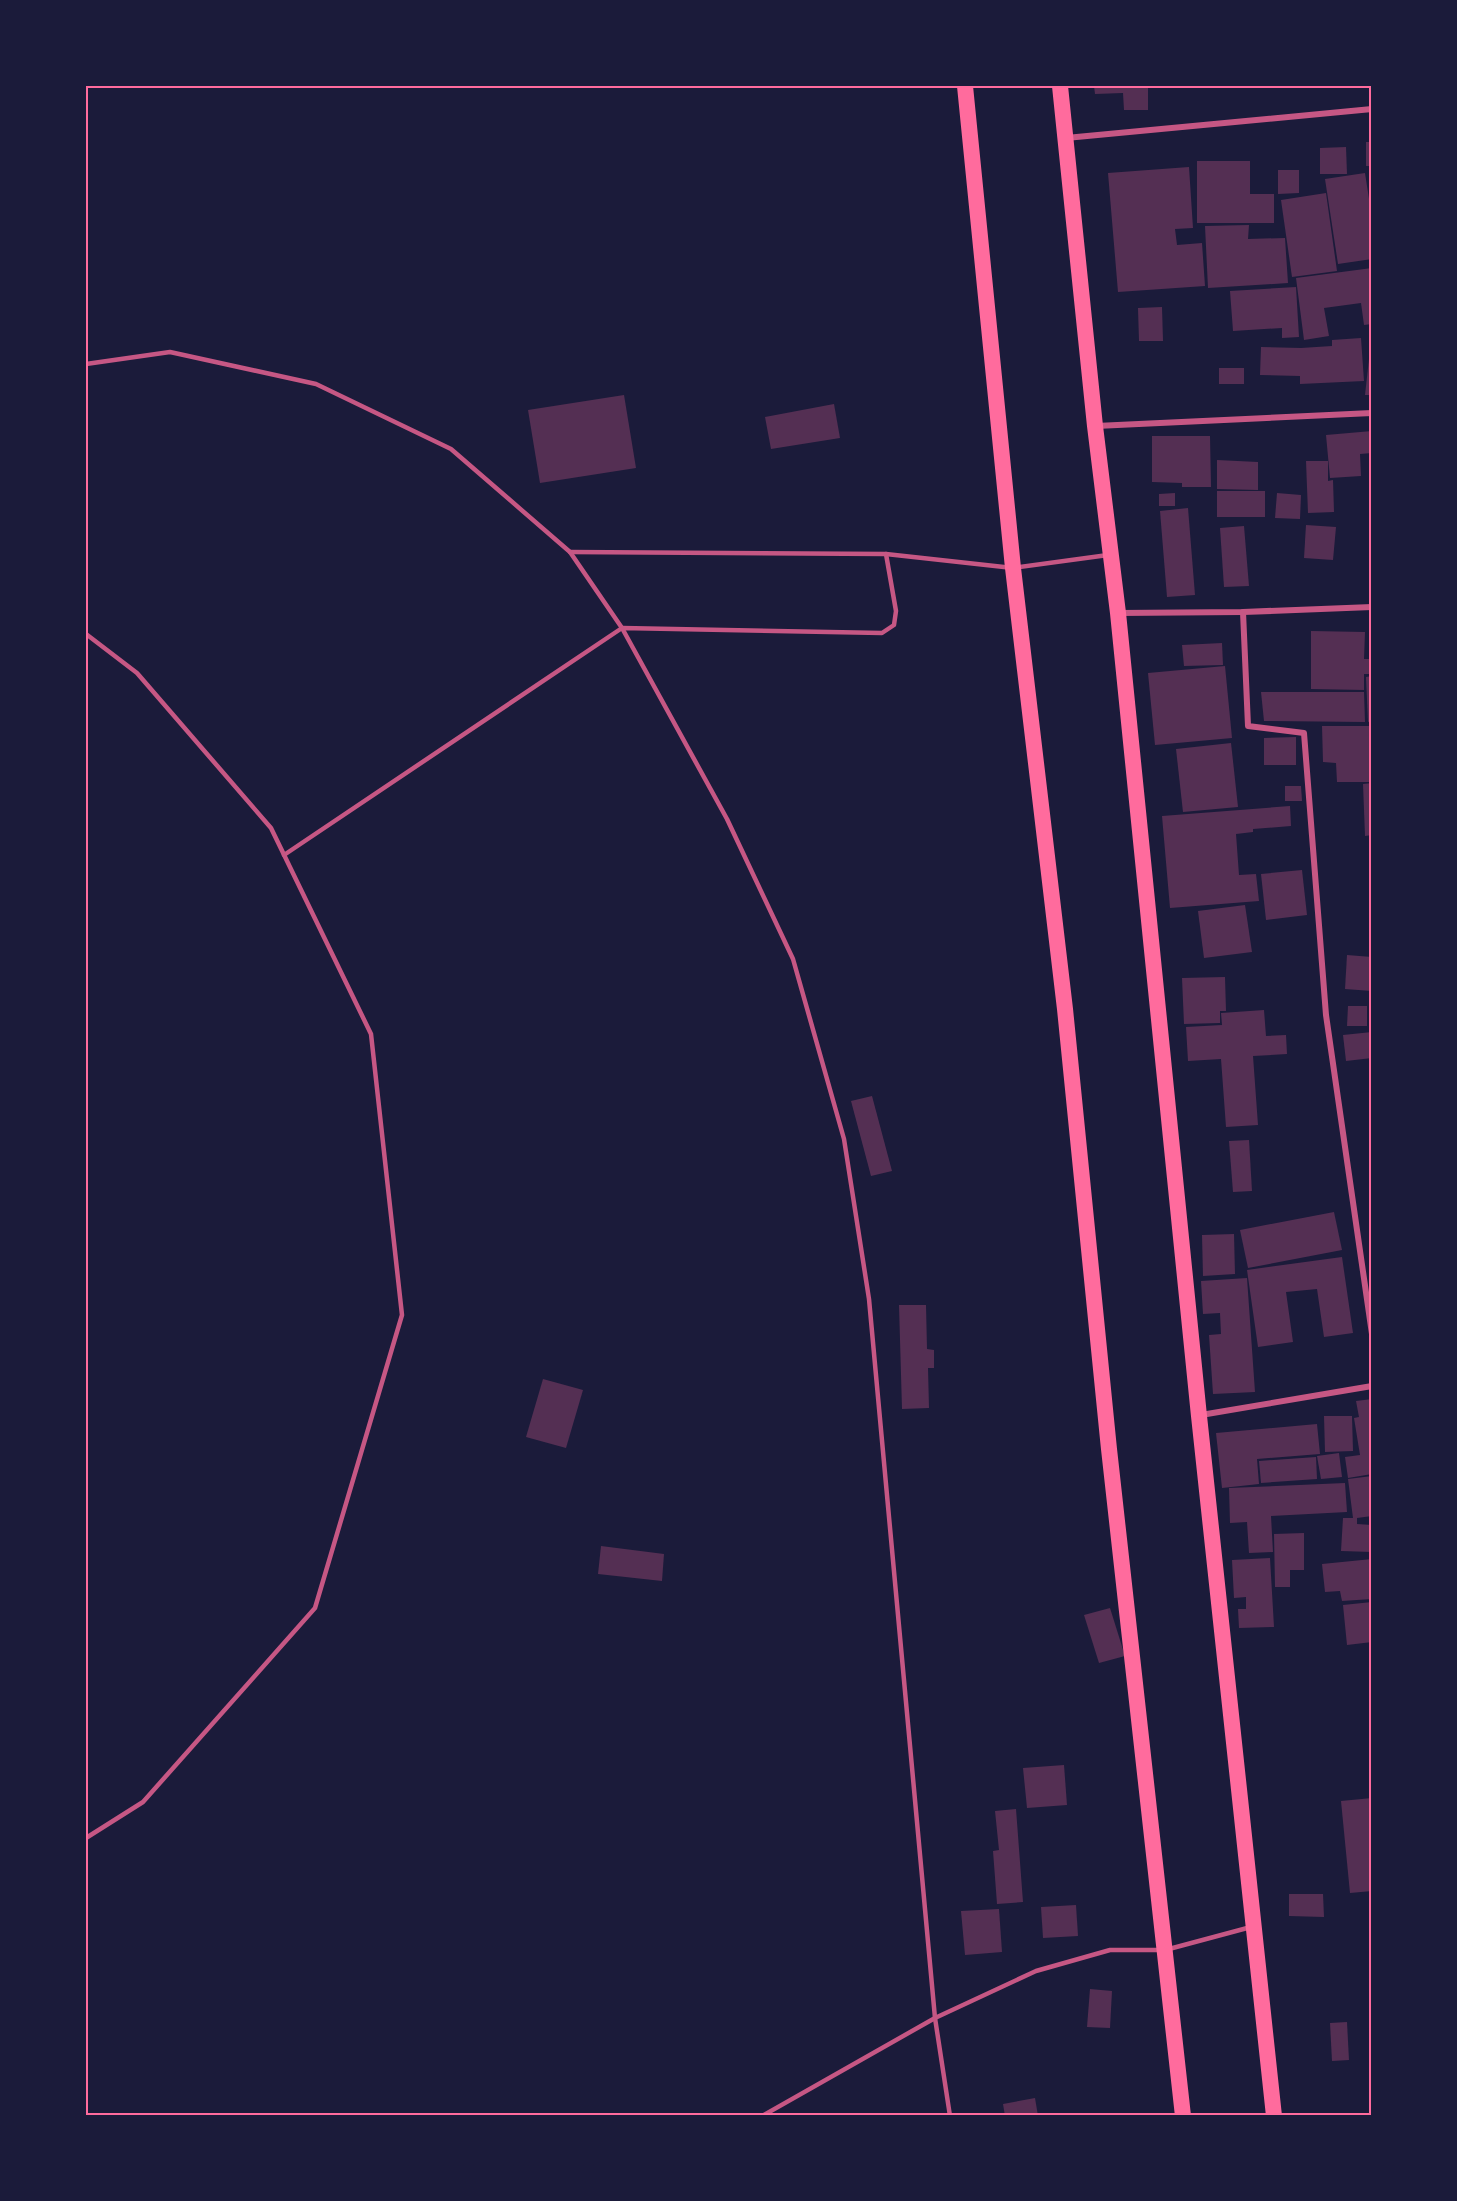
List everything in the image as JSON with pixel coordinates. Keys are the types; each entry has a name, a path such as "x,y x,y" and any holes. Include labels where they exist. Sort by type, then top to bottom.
{"highway":[{"path":"965,86 1013,568 1065,1009 1109,1449 1183,2115"},
{"path":"1060,86 1095,426 1118,613 1199,1416 1274,2115"}],"street":[{"path":"1065,138 1371,109"},
{"path":"1095,426 1371,413"},
{"path":"1118,613 1243,612 1371,607"},
{"path":"1243,612 1248,726 1304,733 1326,1015 1371,1334"},
{"path":"1199,1416 1371,1386"}],"lane":[{"path":"86,364 170,352 316,384 451,449 570,552 622,628 727,819 793,959 844,1139 869,1299 935,2018 950,2115"},
{"path":"570,552 886,554 1013,568 1110,555"},
{"path":"284,855 622,628 882,633 894,625 896,611 886,554"},
{"path":"86,634 137,673 271,828 371,1034 402,1315 315,1608 143,1802 86,1838"},
{"path":"762,2115 935,2018 1036,1971 1110,1950 1165,1950 1255,1926"}],"building":[{"path":"1094,86 1148,86 1148,110 1124,110 1123,93 1095,94"},
{"path":"1366,142 1372,142 1372,166 1366,166"},
{"path":"1346,147 1347,174 1320,174 1320,148"},
{"path":"1197,161 1250,161 1250,194 1274,194 1274,223 1197,223"},
{"path":"1189,167 1193,228 1175,229 1177,245 1202,243 1205,286 1118,292 1108,173"},
{"path":"1278,170 1299,170 1299,193 1278,194"},
{"path":"1365,173 1372,218 1372,259 1338,264 1325,179"},
{"path":"1326,193 1337,271 1292,277 1281,200"},
{"path":"1249,225 1248,239 1285,238 1288,283 1208,288 1205,226"},
{"path":"1372,268 1372,324 1364,325 1361,303 1324,308 1329,336 1304,340 1296,278"},
{"path":"1296,287 1299,337 1282,338 1282,328 1233,331 1230,291"},
{"path":"1162,307 1163,341 1139,341 1138,308"},
{"path":"1361,338 1364,381 1300,384 1300,376 1260,375 1261,347 1332,346 1332,340"},
{"path":"1369,359 1372,360 1372,395 1365,395"},
{"path":"1219,368 1244,368 1244,384 1219,384"},
{"path":"624,395 636,468 540,483 528,410"},
{"path":"834,404 840,438 771,449 765,417"},
{"path":"1372,431 1372,453 1360,454 1361,476 1330,478 1326,435"},
{"path":"1152,436 1210,436 1211,487 1182,487 1182,483 1152,482"},
{"path":"1217,460 1258,462 1258,490 1217,489"},
{"path":"1306,461 1328,461 1328,481 1333,480 1334,512 1308,513"},
{"path":"1217,491 1265,491 1265,517 1217,517"},
{"path":"1175,493 1175,506 1159,506 1159,494"},
{"path":"1277,493 1301,495 1300,519 1275,518"},
{"path":"1188,508 1195,595 1167,597 1160,511"},
{"path":"1306,525 1336,527 1333,560 1304,558"},
{"path":"1244,526 1249,586 1224,587 1220,528"},
{"path":"1311,631 1365,632 1364,659 1372,659 1372,674 1364,674 1364,690 1311,689"},
{"path":"1222,643 1223,665 1184,666 1182,645"},
{"path":"1225,666 1232,738 1155,745 1148,673"},
{"path":"1372,676 1372,721 1368,722 1366,677"},
{"path":"1261,692 1364,692 1365,722 1264,721"},
{"path":"1322,726 1372,726 1372,782 1337,782 1336,763 1323,762"},
{"path":"1296,737 1296,765 1264,765 1264,738"},
{"path":"1231,743 1238,807 1183,812 1176,749"},
{"path":"1372,783 1372,835 1365,836 1363,784"},
{"path":"1285,786 1301,786 1302,801 1285,801"},
{"path":"1290,806 1291,826 1253,829 1253,832 1236,834 1239,875 1256,874 1259,901 1170,908 1162,816"},
{"path":"1302,870 1307,915 1266,920 1261,874"},
{"path":"1245,905 1252,952 1204,958 1198,911"},
{"path":"1347,955 1372,957 1372,991 1345,989"},
{"path":"1225,977 1226,1011 1220,1011 1220,1023 1184,1024 1182,978"},
{"path":"1348,1006 1367,1006 1367,1026 1347,1026"},
{"path":"1264,1010 1266,1036 1286,1035 1287,1054 1253,1056 1258,1125 1226,1127 1221,1059 1188,1061 1186,1027 1222,1025 1221,1013"},
{"path":"1372,1032 1372,1058 1346,1061 1343,1035"},
{"path":"872,1096 892,1171 871,1176 851,1101"},
{"path":"1249,1140 1252,1191 1233,1192 1229,1141"},
{"path":"1334,1212 1342,1250 1248,1268 1240,1230"},
{"path":"1234,1234 1235,1274 1203,1276 1202,1235"},
{"path":"1342,1257 1353,1333 1324,1337 1317,1289 1286,1292 1293,1342 1258,1347 1247,1270"},
{"path":"1247,1278 1255,1392 1213,1394 1209,1335 1221,1334 1220,1313 1203,1314 1201,1281"},
{"path":"899,1305 926,1305 927,1349 934,1350 934,1368 928,1368 929,1408 902,1409"},
{"path":"543,1379 583,1390 566,1448 526,1437"},
{"path":"1372,1399 1372,1474 1348,1478 1345,1457 1360,1455 1354,1418 1359,1417 1356,1401"},
{"path":"1324,1416 1352,1416 1353,1451 1325,1452"},
{"path":"1317,1424 1320,1454 1257,1459 1259,1484 1222,1488 1216,1433"},
{"path":"1339,1453 1342,1477 1321,1479 1317,1456"},
{"path":"1316,1457 1317,1479 1261,1483 1259,1461"},
{"path":"1372,1476 1372,1516 1357,1518 1357,1524 1372,1525 1372,1552 1341,1551 1343,1518 1353,1518 1348,1479"},
{"path":"1345,1483 1347,1512 1271,1516 1273,1552 1249,1553 1247,1522 1230,1523 1229,1488"},
{"path":"1304,1533 1304,1570 1290,1570 1290,1587 1275,1587 1274,1534"},
{"path":"601,1546 664,1554 662,1581 598,1574"},
{"path":"1270,1558 1274,1627 1239,1628 1238,1609 1246,1609 1246,1597 1234,1598 1232,1560"},
{"path":"1372,1559 1372,1599 1342,1601 1340,1591 1325,1592 1322,1564"},
{"path":"1372,1602 1372,1642 1347,1645 1343,1605"},
{"path":"1110,1608 1125,1656 1099,1663 1084,1615"},
{"path":"1064,1765 1067,1805 1027,1808 1023,1768"},
{"path":"1372,1798 1372,1891 1350,1893 1341,1801"},
{"path":"1016,1809 1023,1902 997,1904 993,1851 999,1850 995,1811"},
{"path":"1289,1894 1323,1894 1324,1917 1289,1916"},
{"path":"1076,1905 1078,1936 1043,1938 1041,1907"},
{"path":"999,1909 1002,1952 965,1955 961,1911"},
{"path":"1090,1989 1112,1991 1110,2028 1087,2027"},
{"path":"1347,2022 1349,2060 1332,2061 1330,2023"},
{"path":"1035,2098 1038,2116 1005,2116 1003,2104"}]}
